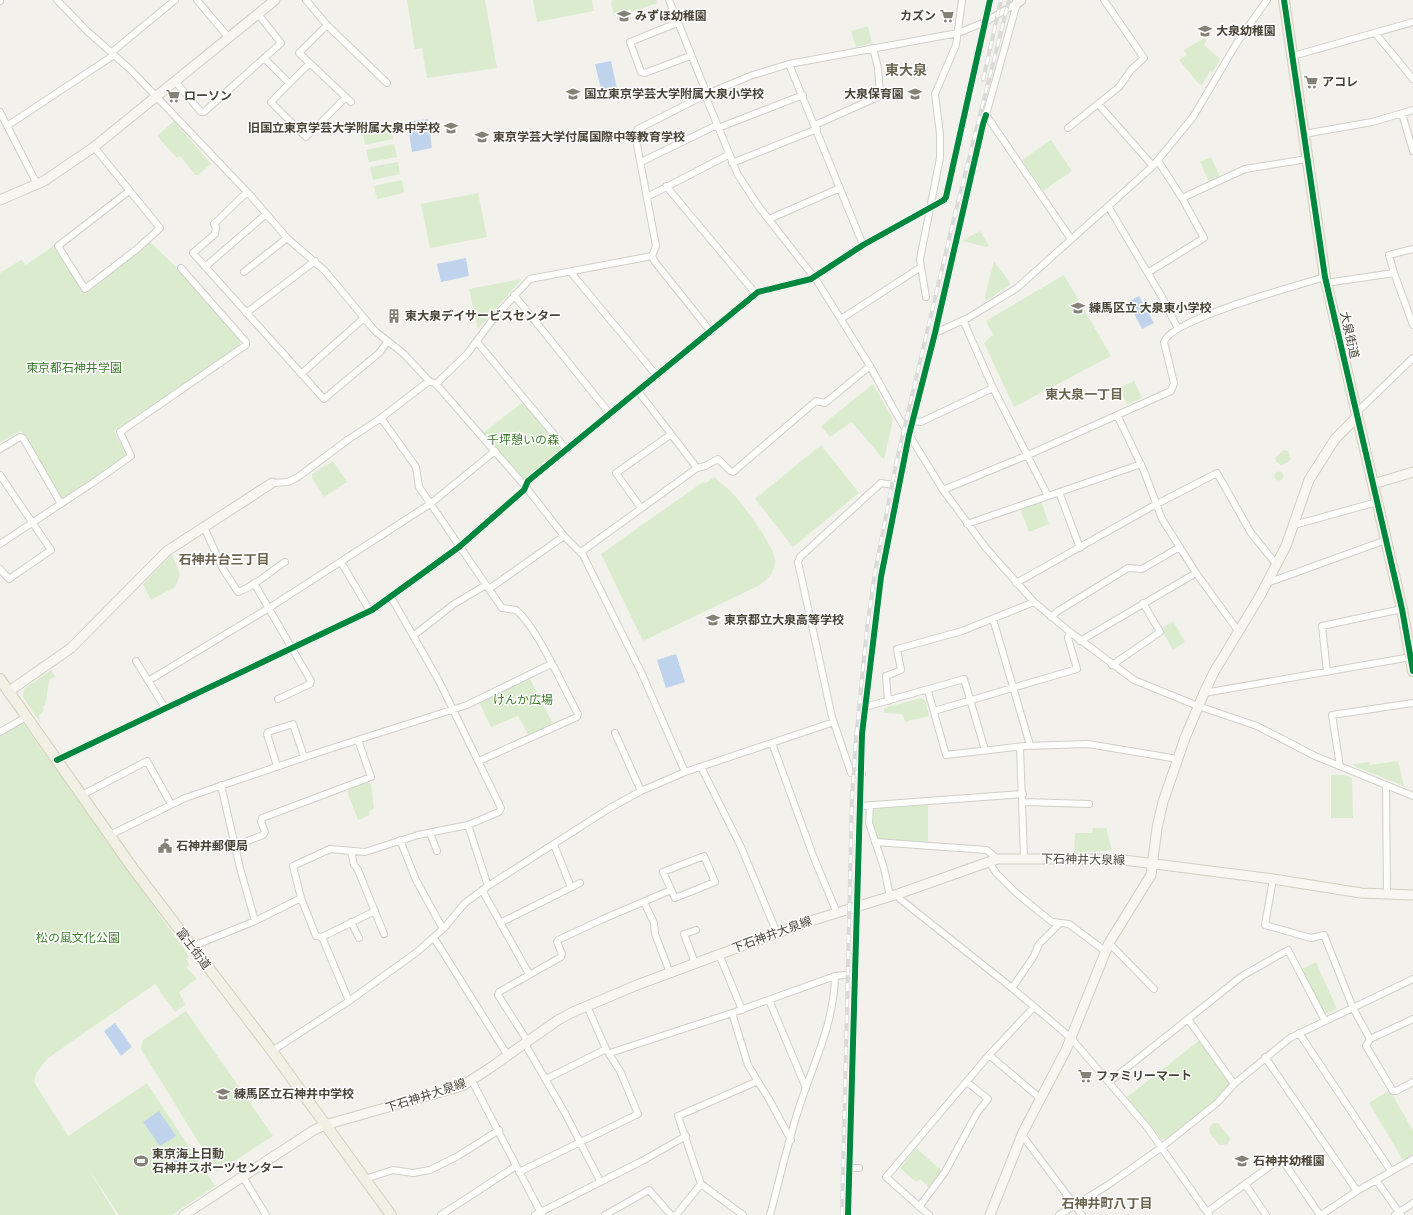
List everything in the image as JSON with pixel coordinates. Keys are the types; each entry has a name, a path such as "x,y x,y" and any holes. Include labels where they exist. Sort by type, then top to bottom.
{"main road":[{"name":"大泉街道","path":"1284,0 1326,280 1402,609 1410,630 1413,670"},
{"name":"富士街道","path":"0,679 191,947 272,1051 391,1215"}],"street":[{"path":"57,0 73,18 113,53 156,97 287,238 315,261 374,331 404,354 429,381 436,384 525,486 564,536 581,552 642,674 685,772"},
{"path":"7,126 113,53 175,0"},
{"path":"197,0 228,38"},
{"path":"0,200 54,175 94,147 275,0"},
{"path":"306,0 327,25 388,83"},
{"path":"670,0 677,23 732,164 769,219 814,277 870,366 943,490 967,524 1016,583 1034,602 1080,641 1134,680 1198,706 1257,726 1314,756 1413,796"},
{"path":"926,297 920,259 940,153 940,134 935,94 953,53 958,34 962,0"},
{"path":"57,760 370,611 459,547 524,490 528,481 756,294 814,277 863,245 944,200 946,197 990,0"},
{"path":"1068,128 1120,87 1131,70 1144,58 1104,0"},
{"path":"935,333 963,320 1017,288 1156,164 1193,117 1238,41 1267,0"},
{"path":"711,332 655,262 652,256 656,246 640,162 636,134 638,129 706,95 750,76 789,64 958,34 985,22 1019,2"},
{"path":"848,1215 848,1168 856,906 865,707 881,578 910,434 983,124 1019,2"},
{"path":"174,81 201,112 204,112 282,43 258,14"},
{"path":"1293,56 1376,34 1413,22"},
{"path":"677,23 630,42 641,72 645,73 690,56"},
{"path":"327,25 299,53 351,102"},
{"path":"1376,34 1413,80"},
{"path":"732,164 816,127 880,96 878,68 873,48"},
{"path":"264,58 289,83"},
{"path":"310,63 271,102 306,137 346,97"},
{"path":"789,64 803,95 863,245"},
{"path":"640,162 717,127 803,95"},
{"path":"1099,104 1156,164 1182,198 1204,238 1148,272"},
{"path":"1304,134 1372,122 1413,110"},
{"path":"0,112 37,184"},
{"path":"1402,114 1413,151"},
{"path":"986,116 1071,239"},
{"path":"94,147 160,229 137,249 85,288 58,246 129,191"},
{"path":"647,197 728,155"},
{"path":"1182,198 1245,169 1308,159"},
{"path":"666,186 756,294"},
{"path":"769,219 840,188"},
{"path":"246,193 214,224 216,227 215,234 193,253 324,400 379,353 388,341"},
{"path":"1108,206 1148,272 1178,329"},
{"path":"205,267 266,214"},
{"path":"244,272 287,238"},
{"path":"1413,249 1389,255 1413,325"},
{"path":"436,384 467,354 514,295 530,279 652,256"},
{"path":"246,313 315,261"},
{"path":"841,319 921,267"},
{"path":"0,544 130,456 120,432 246,345 246,342 181,268"},
{"path":"572,271 573,275 657,376"},
{"path":"943,490 1028,455 1173,389 1174,383 1164,339 1178,329 1247,300 1326,280 1394,273"},
{"path":"514,295 610,414"},
{"path":"301,374 364,318"},
{"path":"963,320 993,388 1048,496"},
{"path":"477,342 567,450"},
{"path":"990,1215 1022,1135 1071,1038 1107,947 1151,875 1162,809 1178,759 1198,706 1214,672 1239,632 1277,565 1294,525 1309,480 1338,434 1413,358"},
{"path":"581,552 697,468 706,466 718,459 730,471 733,472 816,401 824,403 870,366"},
{"path":"8,692 71,648 167,550 272,483 292,481 349,439 381,418 429,381"},
{"path":"914,421 921,422 993,388"},
{"path":"638,392 697,468"},
{"path":"1117,415 1141,464 1162,519 1196,573 1239,632"},
{"path":"381,418 416,467 418,484 430,504 487,587 504,609 518,612 542,646 578,716 480,761"},
{"path":"641,508 616,473 670,435"},
{"path":"0,449 20,437 23,438 61,504"},
{"path":"148,681 269,608 430,504 495,451"},
{"path":"967,524 1141,464"},
{"path":"1373,484 1413,472"},
{"path":"1016,583 1217,473 1251,533 1277,565"},
{"path":"0,475 50,548 50,552 9,579 0,569"},
{"path":"862,774 851,773 834,722 799,560 881,483 899,486"},
{"path":"1059,492 1080,548"},
{"path":"1294,525 1377,502"},
{"path":"204,527 223,569 238,592 254,584 285,562"},
{"path":"413,636 454,604 487,587 564,536"},
{"path":"1267,583 1386,540"},
{"path":"1051,617 1058,611 1126,570 1142,569 1180,548"},
{"path":"341,562 370,611"},
{"path":"1080,641 1142,603 1196,573"},
{"path":"254,584 311,683 278,698"},
{"path":"375,911 322,936 314,934 301,898 293,868 295,864 330,849 367,852 400,840 468,825 501,810 480,761 454,710 391,597"},
{"path":"888,701 886,676 901,670 897,649 949,636 1034,602"},
{"path":"1112,665 1160,632 1142,603"},
{"path":"1327,672 1321,629 1322,626 1402,609"},
{"path":"993,619 1030,745"},
{"path":"934,711 1077,669 1068,638 1070,632"},
{"path":"1204,693 1411,657"},
{"path":"136,661 165,708"},
{"path":"110,835 171,804 221,785 304,757 454,710 551,664"},
{"path":"865,707 928,691 964,679 985,750"},
{"path":"928,691 946,755 1030,745 1088,744 1178,759"},
{"path":"1340,766 1332,715 1413,703"},
{"path":"0,732 26,717"},
{"path":"272,1051 349,1001 434,938 457,911 482,890 610,808 641,791 685,772 834,722"},
{"path":"277,766 267,734 268,732 293,724 304,757"},
{"path":"615,733 641,791"},
{"path":"235,846 263,835 265,832 261,822 262,818 371,777 358,740"},
{"path":"772,743 814,858 837,913"},
{"path":"1020,747 1023,794 1024,858"},
{"path":"82,795 147,761 171,804"},
{"path":"701,766 734,834 777,933"},
{"path":"221,785 235,846 255,921"},
{"path":"1386,785 1388,893"},
{"path":"860,806 1023,794"},
{"path":"1023,802 1089,804"},
{"path":"870,806 869,823 894,895 1012,988 1071,1038 1162,1147 1208,1213 1281,1158 1320,1215 1357,1190 1413,1159"},
{"path":"468,825 488,886"},
{"path":"430,833 436,851"},
{"path":"400,840 416,880 430,908 443,929"},
{"path":"875,842 987,850 993,861 997,874 1015,892 1052,922 1069,924 1107,947 1154,989"},
{"path":"554,845 571,888"},
{"path":"351,851 354,865 358,870 384,934"},
{"path":"704,856 715,882 677,898 674,897 671,890 664,872 704,856"},
{"name":"下石神井大泉線","path":"184,1215 325,1125 462,1086 508,1056 558,1020 587,1006 695,963 777,933 993,861 1024,858 1054,860 1116,859 1152,865 1273,879 1360,893 1413,895"},
{"path":"1273,879 1265,925 1311,938 1324,935 1352,1008 1370,1039"},
{"path":"500,923 580,883"},
{"path":"482,890 529,974"},
{"path":"600,1181 498,993 561,957 562,954 557,942 558,940 671,890"},
{"path":"191,947 255,921 301,898"},
{"path":"644,902 654,923 655,934 670,973"},
{"path":"351,922 359,938"},
{"path":"1012,988 1034,956 1039,944 1059,924"},
{"path":"695,963 684,934 696,930"},
{"path":"322,936 349,1001"},
{"path":"434,938 508,1056"},
{"path":"1109,1082 1242,976 1288,950 1325,1021"},
{"path":"719,954 742,1010"},
{"path":"546,1079 608,1051 742,1010 834,976 854,974"},
{"path":"770,1215 806,1088 823,1042 832,1008 834,976"},
{"path":"1059,1215 1108,1185 1162,1147 1217,1103 1234,1084 1265,1057 1299,1033 1413,979"},
{"path":"769,1000 806,1088"},
{"path":"441,1215 518,1169 580,1142 638,1114 620,1071 608,1051 587,1006"},
{"path":"929,1215 886,1177 989,1055 1034,1007"},
{"path":"732,1013 748,1065 791,1140"},
{"path":"1413,1019 1370,1039 1366,1046 1393,1091 1396,1091 1413,1082"},
{"path":"1188,1020 1234,1084"},
{"path":"1299,1033 1391,1171"},
{"path":"989,1055 1041,1099"},
{"path":"1265,1057 1357,1190"},
{"path":"472,1080 499,1130 539,1214 600,1181 642,1161 686,1136"},
{"path":"743,1215 701,1184 678,1116 758,1081"},
{"path":"919,1207 945,1172 977,1113 988,1099 967,1082"},
{"path":"365,1179 393,1170 414,1173 430,1170 458,1156 499,1130"},
{"path":"1022,1135 1082,1215"},
{"path":"848,1168 859,1168"},
{"path":"242,1177 266,1215"},
{"path":"1376,1180 1398,1214 1413,1203"},
{"path":"676,1215 701,1184"},
{"path":"1245,1184 1266,1215"},
{"path":"605,1215 649,1190 671,1215"}],"green space":[{"path":"407,0 485,0 497,68 427,78 422,48 415,49"},
{"path":"533,0 592,0 594,11 537,22"},
{"path":"613,0 656,0 657,3 632,12 630,9 614,16 611,3"},
{"path":"868,26 872,43 856,47 851,31"},
{"path":"1204,38 1207,40 1204,45 1220,59 1213,72 1210,71 1202,85 1198,83 1179,60 1187,55 1184,50"},
{"path":"174,121 211,164 198,175 195,175 180,156 177,158 157,136"},
{"path":"390,126 393,139 365,145 363,132"},
{"path":"1051,140 1072,171 1043,191 1022,160"},
{"path":"394,144 397,157 369,162 366,150"},
{"path":"1211,157 1220,177 1209,182 1200,162"},
{"path":"398,162 400,174 373,180 370,167"},
{"path":"402,180 404,193 377,199 374,186"},
{"path":"478,193 487,237 430,248 421,204"},
{"path":"980,231 989,246 987,247 962,241"},
{"name":"東京都石神井学園","path":"150,242 176,267 240,340 240,346 114,431 126,455 87,484 61,499 21,431 0,442 0,273 21,260 26,265 53,246 85,294"},
{"path":"994,261 1011,284 986,301 985,297"},
{"path":"1064,275 1111,356 1014,407 984,343 993,335 986,321"},
{"path":"522,279 478,329 469,289"},
{"path":"1134,381 1142,398 1127,404 1119,388"},
{"path":"873,384 893,420 884,460 852,422 830,437 821,426"},
{"name":"千坪憩いの森","path":"523,402 562,449 524,481 483,433"},
{"path":"821,445 859,493 793,547 755,499"},
{"path":"1284,450 1288,451 1291,459 1287,463 1281,465 1276,462 1275,458"},
{"path":"333,461 347,482 324,497 312,478 312,474"},
{"path":"1279,471 1284,476 1279,481 1274,476"},
{"path":"714,477 728,488 735,496 765,537 774,555 774,569 767,579 758,586 643,641 601,554 703,482 706,483"},
{"path":"1041,501 1049,524 1029,532 1020,509"},
{"path":"172,554 180,575 175,587 151,600 143,584"},
{"path":"1173,621 1185,642 1173,650 1161,629"},
{"path":"51,670 56,677 50,679 46,701 43,708 44,710 39,716 41,724 23,697 24,689"},
{"name":"けんか広場","path":"530,679 553,724 529,736 518,716 491,727 479,702"},
{"path":"921,698 925,700 929,716 905,722 903,714 884,713 884,708"},
{"name":"松の風文化公園","path":"23,723 189,956 186,959 190,965 186,967 197,979 179,992 185,1005 175,1012 155,984 48,1058 36,1073 34,1082 68,1136 147,1083 215,1186 172,1215 119,1215 88,1168 116,1215 0,1215 0,737"},
{"path":"1398,761 1404,786 1354,766 1354,764 1370,762 1370,765"},
{"path":"1331,775 1345,775 1352,778 1353,818 1331,818"},
{"path":"367,782 371,784 374,809 369,811 370,815 358,820 348,794 348,790"},
{"path":"928,805 928,843 878,839 872,823 873,811 875,809"},
{"path":"1093,828 1106,828 1112,850 1074,853 1075,833 1092,833"},
{"path":"1316,962 1337,1009 1325,1014 1302,969"},
{"path":"186,1011 273,1136 217,1172 141,1049 143,1040"},
{"path":"1200,1040 1230,1084 1215,1101 1166,1139 1161,1139 1127,1097"},
{"path":"1390,1090 1413,1131 1413,1154 1403,1160 1369,1103"},
{"path":"1213,1123 1218,1123 1230,1138 1228,1144 1220,1145 1210,1134 1209,1128"},
{"path":"916,1148 942,1171 930,1188 920,1179 916,1182 900,1168"}],"water":[{"path":"611,61 617,89 602,93 595,64"},
{"path":"428,119 432,148 412,152 407,122"},
{"path":"466,258 469,276 441,282 437,264"},
{"path":"1139,296 1154,323 1142,329 1128,302"},
{"path":"676,654 685,682 666,688 657,660"},
{"path":"115,1023 132,1047 121,1056 104,1031"},
{"path":"159,1111 176,1136 160,1146 143,1122"},
{"path":"182,1147 186,1152 180,1157 181,1160 175,1164 172,1161 175,1159 173,1155"}],"railway":[{"path":"983,80 1001,0"},
{"path":"842,1215 852,797 856,738 867,628 875,572 897,459 954,218 1009,0"}],"cycle path":[{"path":"57,760 372,610 459,547 524,490 528,481 758,292 811,279 863,245 944,200 946,197 990,0"},
{"path":"1284,0 1325,277 1402,609 1413,671"},
{"path":"848,1215 862,734 881,577 909,435 935,333 986,115"}],"place":[{"name":"みずほ幼稚園","path":"624,16"},
{"name":"カズン","path":"947,16"},
{"name":"大泉幼稚園","path":"1205,31"},
{"name":"アコレ","path":"1311,82"},
{"name":"国立東京学芸大学附属大泉小学校","path":"573,94"},
{"name":"大泉保育園","path":"915,94"},
{"name":"ローソン","path":"173,96"},
{"name":"旧国立東京学芸大学附属大泉中学校","path":"451,128"},
{"name":"東京学芸大学付属国際中等教育学校","path":"482,137"},
{"name":"練馬区立 大泉東小学校","path":"1078,308"},
{"name":"東大泉デイサービスセンター","path":"394,316"},
{"name":"東京都立大泉高等学校","path":"713,620"},
{"name":"石神井郵便局","path":"165,846"},
{"name":"ファミリーマート","path":"1085,1076"},
{"name":"練馬区立石神井中学校","path":"223,1094"},
{"name":"東京海上日動 石神井スポーツセンター","path":"141,1161"},
{"name":"石神井幼稚園","path":"1242,1161"}],"district":[{"name":"東大泉","path":"906,71"},
{"name":"東大泉一丁目","path":"1084,395"},
{"name":"石神井台三丁目","path":"224,560"},
{"name":"石神井町八丁目","path":"1107,1204"}]}
